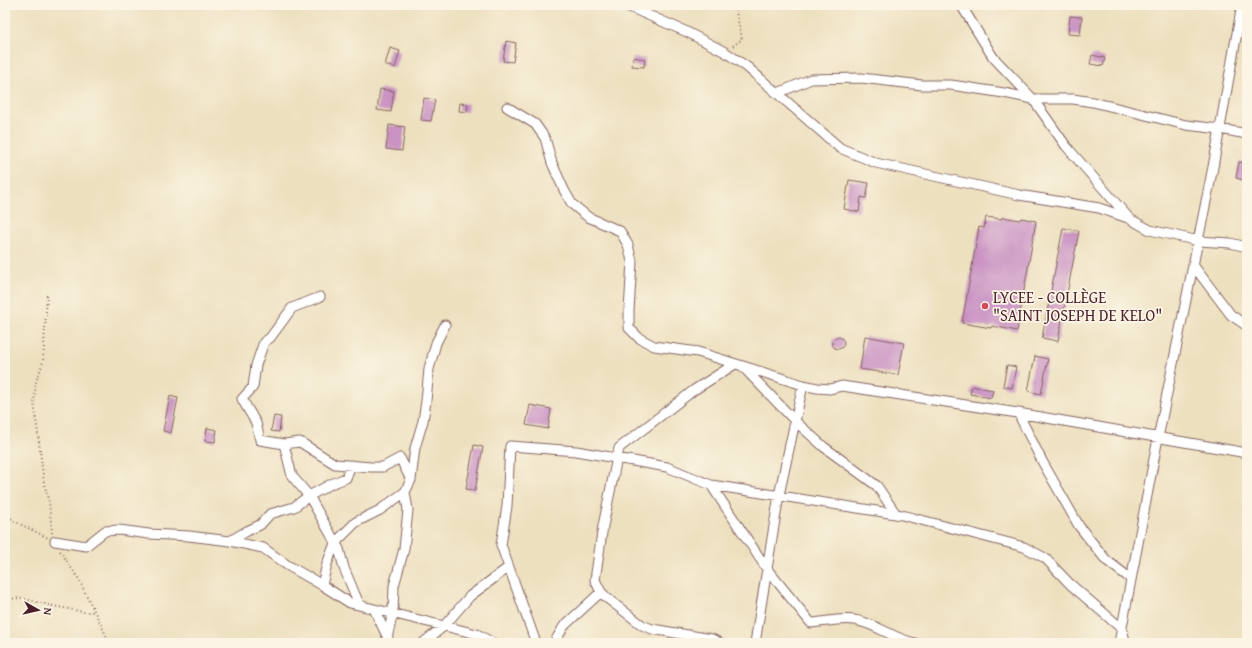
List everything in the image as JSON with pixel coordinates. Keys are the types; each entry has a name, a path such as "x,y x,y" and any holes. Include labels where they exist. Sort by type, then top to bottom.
{"street":[{"path":"625,5 687,32 725,52 747,67 840,148 876,163 1019,195 1099,208 1128,218 1150,230 1199,241 1230,243 1247,247"},
{"path":"961,5 993,57 1033,99 1066,146 1128,218"},
{"path":"1119,643 1158,438 1199,241 1242,5"},
{"path":"778,93 811,79 861,78 922,85 951,84 1033,99 1073,99 1093,102 1186,125 1247,134"},
{"path":"507,107 535,124 545,138 552,163 572,204 588,216 620,231 628,245 632,261 629,328 639,338 654,346 698,352 817,388 830,389 842,386 1018,413 1247,453"},
{"path":"1193,265 1231,315 1247,326"},
{"path":"320,297 292,308 270,338 264,342 256,365 253,387 242,399 256,423 260,440 284,444 300,442 335,464 383,467 400,458 411,480"},
{"path":"322,585 326,564 335,543 356,522 380,510 405,492 411,480 415,448 423,421 429,369 436,342 445,325"},
{"path":"738,365 824,447 877,486 896,514"},
{"path":"720,643 712,639 652,629 642,625 608,599 601,592 595,580 603,526 619,448 694,390 738,365"},
{"path":"755,643 779,495 803,385"},
{"path":"1018,413 1042,461 1079,526 1106,560 1131,579"},
{"path":"284,444 292,476 309,496 335,543 359,604"},
{"path":"536,643 501,545 506,506 510,446 576,451 667,467 711,485 896,514 1024,547 1045,558 1070,584 1121,628 1126,643"},
{"path":"230,541 260,525 270,514 294,507 330,484 346,478 351,465"},
{"path":"711,485 767,569 811,623 854,620 877,627 911,643"},
{"path":"388,641 393,612 394,586 404,549 408,510 405,492"},
{"path":"54,541 86,546 105,531 119,530 230,541 263,548 287,565 350,603 359,604 366,608 393,612 477,634 493,643"},
{"path":"423,643 444,626 470,596 509,567"},
{"path":"554,643 564,626 601,592"},
{"path":"374,609 388,641"}],"path":[{"path":"725,52 742,39 736,12 738,5"},
{"path":"47,295 43,362 36,382 34,402 44,483 49,502 52,536 67,563 78,578 110,643"},
{"path":"5,512 14,521 54,541"},
{"path":"5,599 21,598 84,612 95,612"}],"building":[{"path":"1070,16 1082,17 1080,35 1068,34"},
{"path":"506,41 516,43 513,62 503,61"},
{"path":"390,48 400,51 395,68 385,65"},
{"path":"1092,55 1105,58 1103,66 1090,64"},
{"path":"633,57 645,59 644,67 632,66"},
{"path":"380,89 394,91 391,112 377,110"},
{"path":"424,98 435,100 431,121 421,120"},
{"path":"460,103 468,104 467,112 459,111"},
{"path":"389,125 405,127 402,151 386,149"},
{"path":"1239,162 1247,163 1247,181 1236,178"},
{"path":"849,180 869,183 866,198 861,197 859,212 844,209"},
{"path":"986,217 1002,219 1002,217 1020,220 1021,218 1036,221 1017,331 992,326 991,328 962,323 979,227 984,228"},
{"path":"1063,228 1079,231 1058,341 1042,338"},
{"path":"865,336 904,343 898,375 860,369"},
{"path":"840,337 843,338 843,348 836,349 833,348 832,341 833,338"},
{"path":"1035,356 1048,359 1041,394 1028,391"},
{"path":"1007,365 1016,367 1012,388 1003,386"},
{"path":"972,386 993,390 991,398 970,394"},
{"path":"170,396 178,398 171,433 163,431"},
{"path":"530,405 551,409 548,429 526,425"},
{"path":"274,416 281,417 279,432 271,431"},
{"path":"207,428 217,430 215,442 205,441"},
{"path":"474,445 483,447 475,491 466,489"}],"place":[{"name":"LYCEE - COLLÈGE \"SAINT JOSEPH DE KELO\"","path":"985,306"}]}
